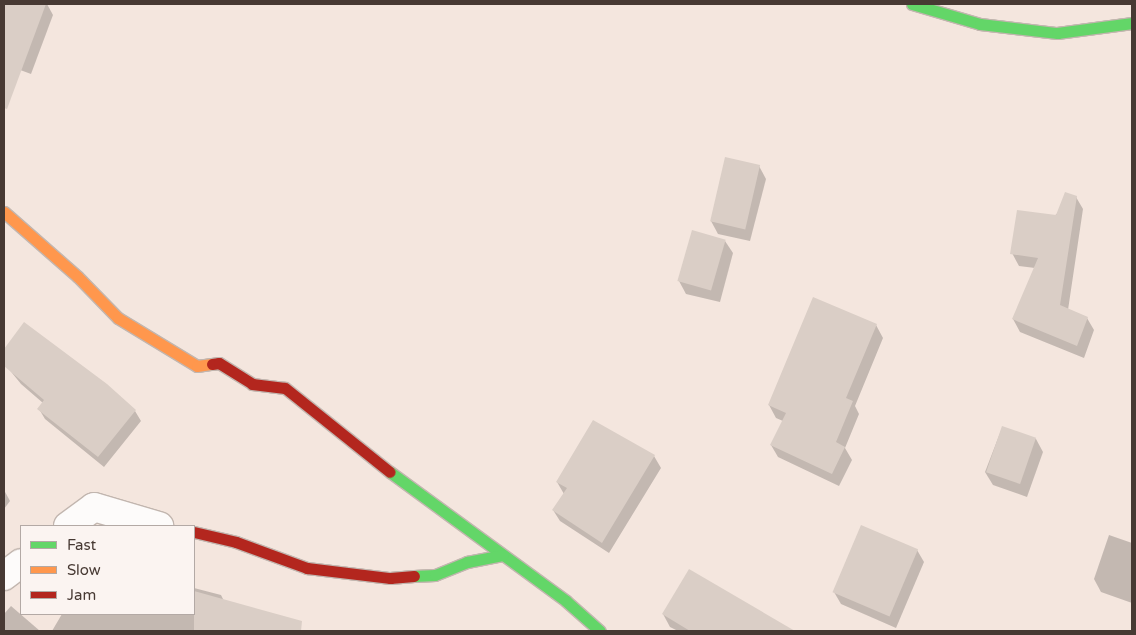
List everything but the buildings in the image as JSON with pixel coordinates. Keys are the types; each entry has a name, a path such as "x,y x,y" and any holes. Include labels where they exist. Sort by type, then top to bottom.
{"street":[{"path":"912,4 980,24 1057,33 1132,23"},
{"path":"4,212 78,277 118,318 197,366 220,363 252,384 285,388 418,495 566,601 600,631"},
{"path":"69,525 94,507 156,525"},
{"path":"195,532 236,542 307,568 390,578 435,575 467,562 502,555"},
{"path":"4,576 20,564"}],"traffic: fast":[{"path":"912,4 980,24 1057,33 1132,23"},
{"path":"390,472 566,601 600,631"},
{"path":"414,576 435,575 467,562 502,555"}],"traffic: slow":[{"path":"4,212 78,277 118,318 197,366 212,364"}],"traffic: jam":[{"path":"212,364 219,363 252,384 285,388 390,472"},
{"path":"195,532 236,542 307,568 390,578 414,576"}]}
